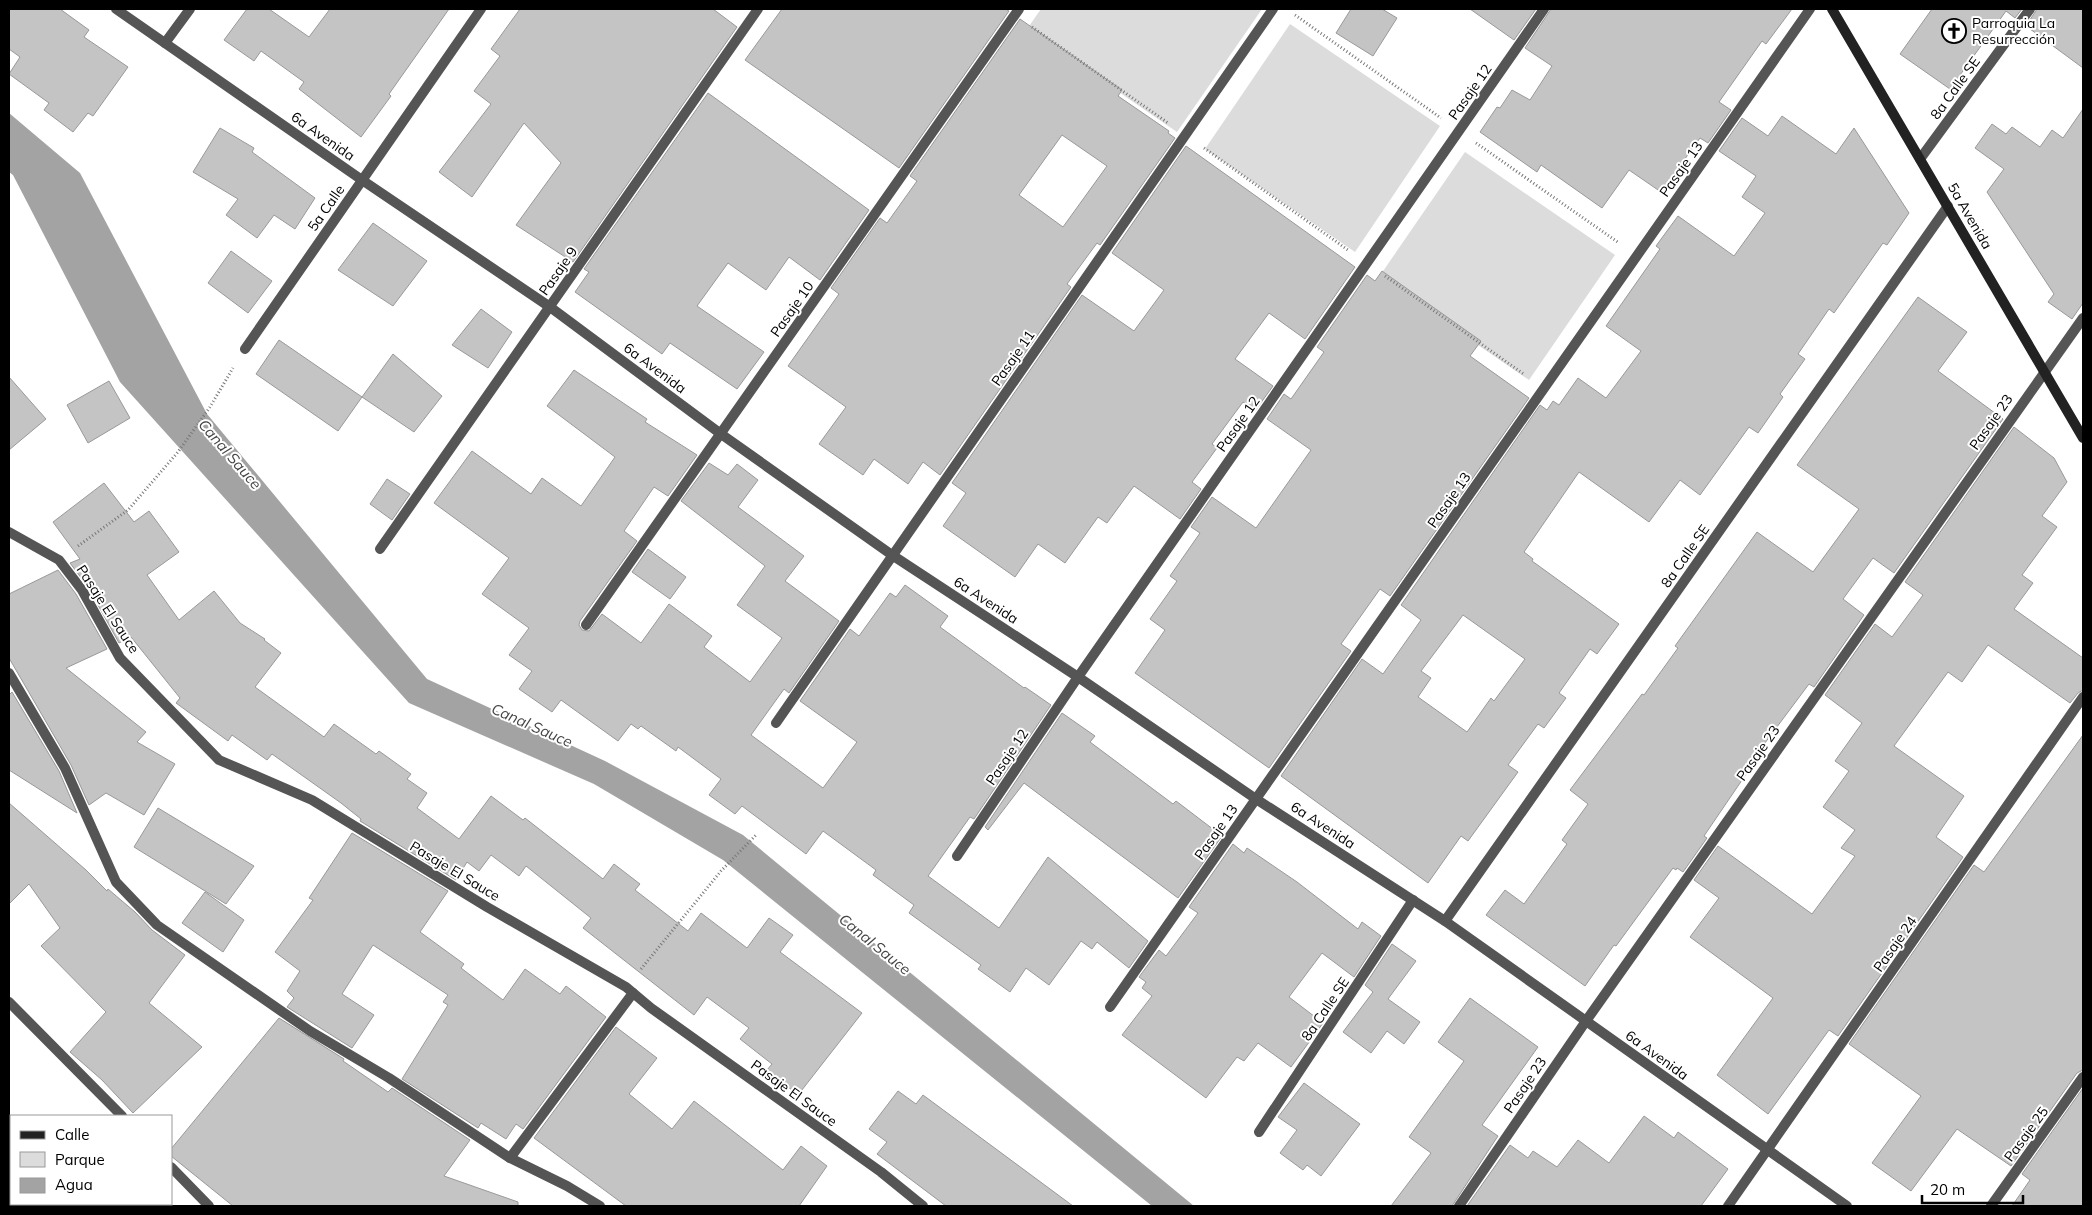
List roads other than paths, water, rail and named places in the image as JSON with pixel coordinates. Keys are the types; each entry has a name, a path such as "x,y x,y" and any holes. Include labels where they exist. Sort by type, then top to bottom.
{"street":[{"name":"6a Avenida","path":"116,9 362,180 550,307 721,434 892,555 1256,799 1445,921 1768,1152 1847,1206"},
{"path":"165,43 190,9"},
{"name":"5a Calle","path":"245,349 482,9"},
{"name":"Pasaje 9","path":"380,550 758,9"},
{"name":"Pasaje 11","path":"776,723 1273,9"},
{"name":"Pasaje 12","path":"956,856 1544,9"},
{"name":"Pasaje 13","path":"1110,1007 1810,9"},
{"name":"5a Avenida","path":"1832,9 2083,438"},
{"name":"8a Calle SE","path":"1920,159 2030,9"},
{"name":"Pasaje 10","path":"586,625 1017,12"},
{"name":"8a Calle SE","path":"1445,921 1948,206"},
{"name":"Pasaje 23","path":"1459,1206 1586,1021 2083,318"},
{"name":"Pasaje El Sauce","path":"9,532 58,560 82,590 120,658 219,760 312,800 487,907 630,990 659,1014 882,1172 923,1206"},
{"path":"9,673 65,768 116,882 157,925 310,1031 389,1078 510,1158 567,1186 600,1206"},
{"name":"Pasaje 24","path":"1728,1206 1768,1152 2083,697"},
{"name":"8a Calle SE","path":"1259,1132 1413,900"},
{"path":"510,1158 630,990"},
{"path":"9,1002 121,1115"},
{"name":"Pasaje 25","path":"1991,1206 2083,1078"},
{"path":"172,1168 209,1206"}],"water":[{"name":"Canal Sauce","path":"9,113 80,173 207,414 427,679 605,761 743,835 1194,1206 1152,1206 723,860 594,784 409,703 120,382 13,175 9,172"}],"place":[{"name":"Parroquia La Resurrección","path":"1954,31"}]}
